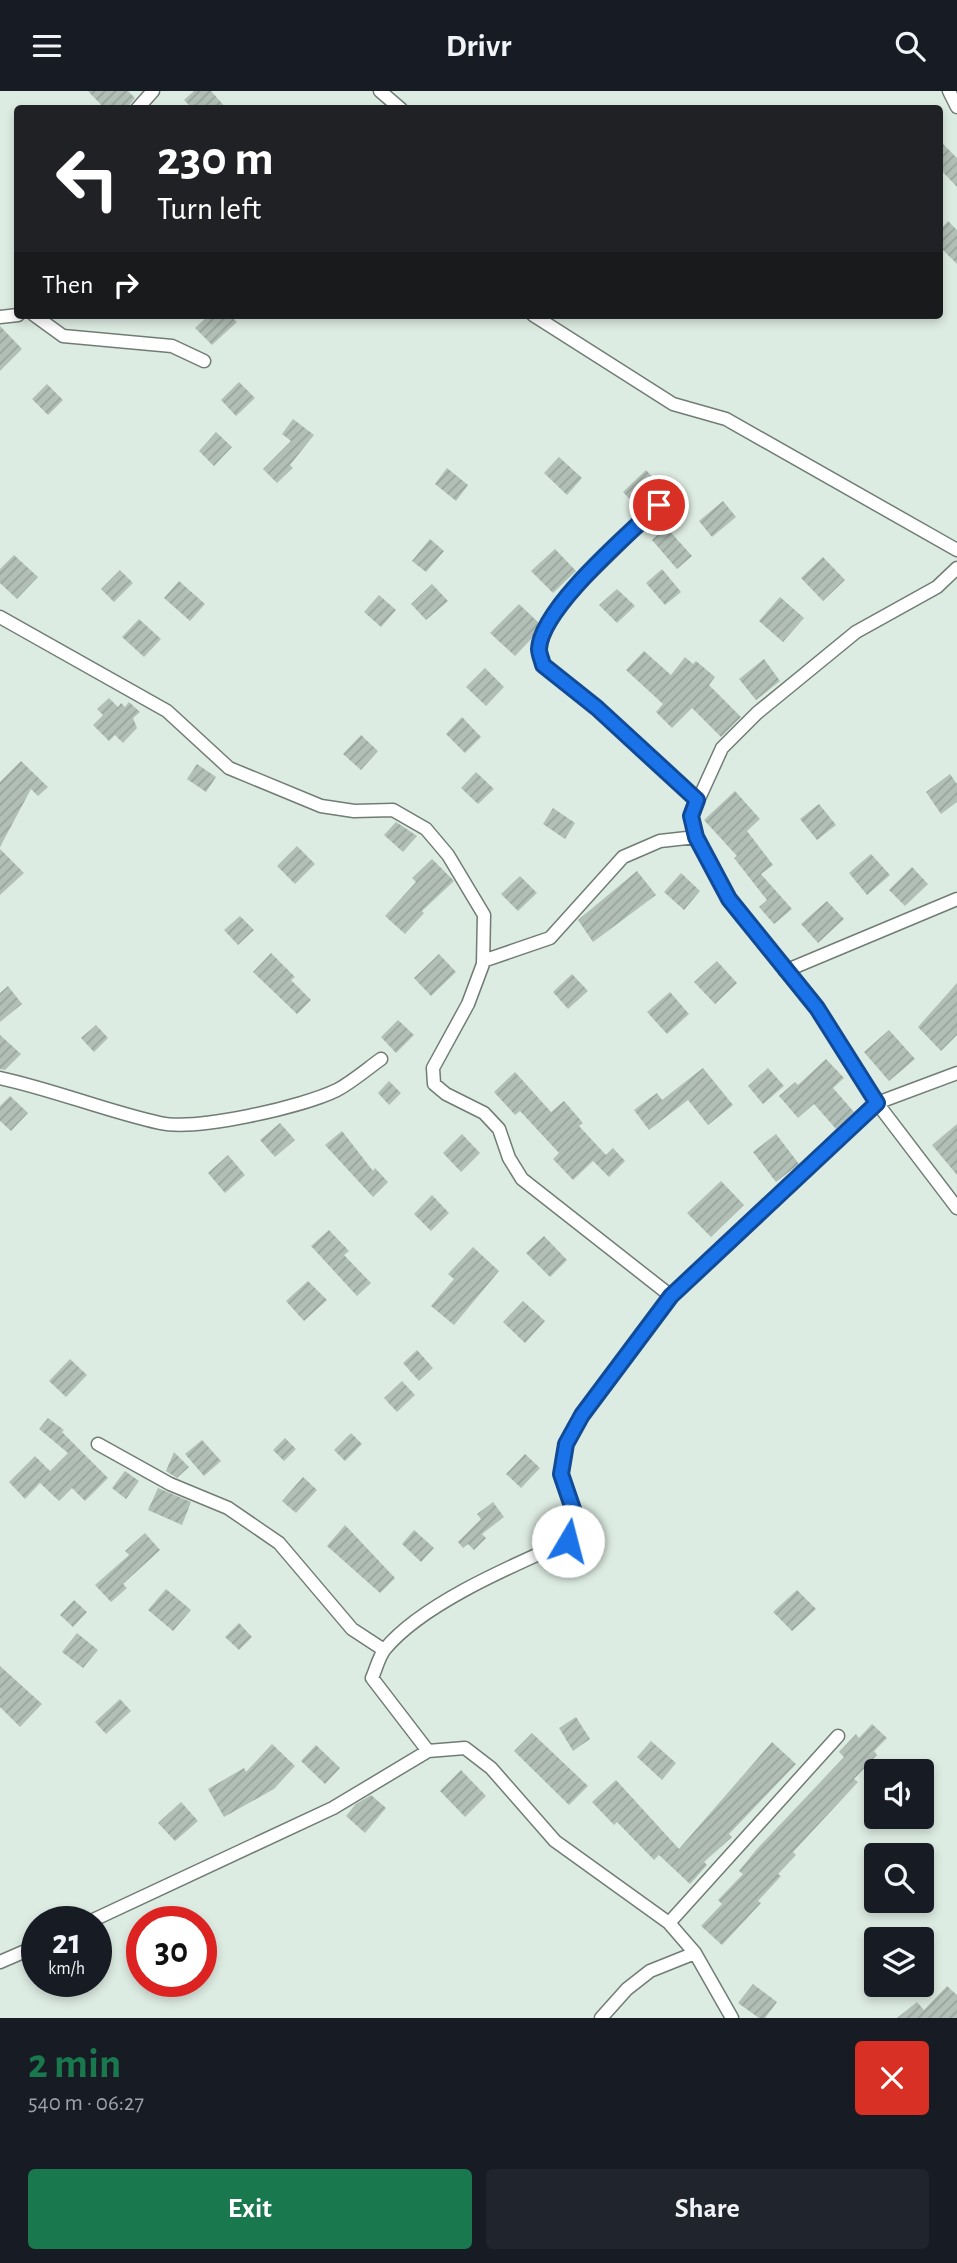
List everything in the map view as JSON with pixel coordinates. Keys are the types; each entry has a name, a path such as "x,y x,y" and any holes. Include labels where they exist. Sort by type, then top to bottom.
{"street":[{"path":"141,105 153,91"},
{"path":"380,91 396,105"},
{"path":"949,91 957,107"},
{"path":"39,319 62,336 172,347 204,361"},
{"path":"539,319 673,404 726,419 957,550"},
{"path":"659,505 561,602 548,623 539,648 543,665 597,708 697,800"},
{"path":"957,568 937,587 856,632 757,713 722,748 691,816 696,837 729,899 817,1008 877,1103 957,1208"},
{"path":"0,617 166,711 229,768 321,806 354,811 393,810 426,829 448,855 484,915 483,961 468,1004 433,1068 434,1084 446,1094 484,1113 499,1129 509,1158 522,1179 671,1296"},
{"path":"483,961 550,938 623,857 660,841 696,837"},
{"path":"785,971 957,899"},
{"path":"0,1078 42,1087 161,1123 194,1126 295,1107 338,1089 381,1059"},
{"path":"428,1751 372,1678 384,1650 417,1619 512,1566 568,1541 574,1512 561,1474 566,1444 582,1415 671,1296 877,1103 957,1073"},
{"path":"98,1444 170,1484 228,1508 279,1543 352,1629 384,1650"},
{"path":"669,1923 838,1736"},
{"path":"112,1911 333,1808 428,1751 466,1748 491,1768 555,1841 669,1923 695,1953 732,2018"},
{"path":"0,1962 21,1953"},
{"path":"601,2018 627,1989 650,1972 695,1953"}],"building":[{"path":"88,91 128,91 135,98 129,105 101,105"},
{"path":"194,91 211,91 223,105 189,105 184,100"},
{"path":"943,144 957,158 957,187 943,172"},
{"path":"948,221 957,230 957,264 943,250 943,227"},
{"path":"205,319 234,319 237,322 212,345 195,328"},
{"path":"0,326 22,349 0,371"},
{"path":"239,382 255,398 236,416 221,400"},
{"path":"47,384 63,400 48,415 32,399"},
{"path":"293,419 314,435 290,465 293,468 277,483 263,469 291,441 282,434"},
{"path":"216,432 232,447 214,466 199,451"},
{"path":"559,457 582,478 567,495 544,473"},
{"path":"447,468 468,485 456,501 435,484"},
{"path":"646,470 660,485 637,507 623,492"},
{"path":"723,501 736,517 712,537 699,521"},
{"path":"666,527 692,556 677,569 652,540"},
{"path":"430,539 444,551 426,572 412,561"},
{"path":"555,549 576,571 553,593 531,571"},
{"path":"14,555 38,577 17,599 0,583 0,569"},
{"path":"823,557 845,580 823,601 801,578"},
{"path":"662,569 681,592 665,605 646,583"},
{"path":"120,570 133,583 114,602 101,589"},
{"path":"179,581 205,604 190,621 164,598"},
{"path":"432,584 448,601 426,620 411,604"},
{"path":"617,589 635,606 617,623 599,605"},
{"path":"379,595 396,610 381,627 364,612"},
{"path":"780,597 804,618 783,642 759,621"},
{"path":"519,604 539,623 534,636 515,656 490,633"},
{"path":"139,619 161,639 144,657 122,637"},
{"path":"644,651 671,675 685,657 693,664 696,661 715,677 709,685 741,717 721,737 692,708 672,728 656,712 663,704 626,670"},
{"path":"764,659 780,681 756,700 739,679"},
{"path":"485,668 504,687 486,706 466,687"},
{"path":"109,698 118,707 121,703 125,707 129,702 140,712 133,718 137,728 123,743 115,735 109,741 93,725 103,715 97,709"},
{"path":"462,717 481,737 465,753 446,734"},
{"path":"361,735 378,751 361,770 343,754"},
{"path":"21,761 48,787 38,796 31,789 0,847 0,782"},
{"path":"197,764 216,777 206,792 187,779"},
{"path":"476,772 494,789 478,804 461,788"},
{"path":"950,774 957,784 957,802 941,814 926,792"},
{"path":"735,791 760,819 747,831 773,865 761,874 792,909 774,924 759,907 767,900 734,858 737,856 704,820"},
{"path":"819,804 836,825 817,840 800,819"},
{"path":"553,808 575,823 565,839 543,824"},
{"path":"396,822 417,836 403,852 384,835"},
{"path":"297,846 315,864 295,884 277,866"},
{"path":"0,849 24,873 0,895"},
{"path":"871,854 890,875 867,895 849,873"},
{"path":"432,859 454,881 422,911 424,913 405,934 385,916 416,882 412,878"},
{"path":"912,867 928,884 905,906 889,890"},
{"path":"637,871 656,895 593,942 578,920"},
{"path":"681,873 700,891 684,910 664,892"},
{"path":"520,876 537,893 518,911 501,894"},
{"path":"827,901 844,919 818,943 801,924"},
{"path":"240,916 254,930 238,945 224,930"},
{"path":"271,953 295,977 291,980 311,1000 297,1014 253,972"},
{"path":"439,954 456,972 431,996 414,978"},
{"path":"717,961 737,983 715,1004 694,982"},
{"path":"572,974 588,991 568,1009 553,992"},
{"path":"957,983 957,1035 941,1051 918,1027"},
{"path":"8,986 22,1004 0,1022 0,993"},
{"path":"670,992 689,1014 667,1034 647,1012"},
{"path":"398,1020 414,1035 396,1053 381,1037"},
{"path":"96,1025 108,1038 94,1052 81,1038"},
{"path":"889,1030 915,1059 889,1081 864,1052"},
{"path":"0,1035 21,1054 5,1070 0,1069"},
{"path":"826,1059 844,1078 833,1088 854,1112 836,1129 814,1104 798,1118 779,1096 795,1082 798,1085"},
{"path":"703,1068 733,1105 708,1125 688,1100 649,1130 634,1110 657,1093 662,1100"},
{"path":"768,1068 784,1086 763,1104 748,1086"},
{"path":"515,1072 551,1112 564,1101 583,1123 579,1126 606,1155 613,1148 625,1161 609,1177 593,1161 573,1180 553,1159 559,1153 520,1111 515,1115 494,1092"},
{"path":"389,1081 401,1093 389,1105 378,1093"},
{"path":"10,1096 28,1113 11,1131 0,1121 0,1106"},
{"path":"280,1123 295,1140 275,1157 260,1140"},
{"path":"957,1124 957,1175 932,1145"},
{"path":"342,1131 373,1171 375,1168 388,1182 373,1197 325,1145"},
{"path":"462,1134 480,1153 461,1172 443,1153"},
{"path":"776,1134 799,1164 776,1182 753,1152"},
{"path":"228,1155 245,1175 225,1193 208,1173"},
{"path":"721,1181 744,1205 711,1237 687,1213"},
{"path":"432,1195 449,1213 431,1231 414,1214"},
{"path":"329,1230 349,1251 344,1255 371,1283 357,1296 311,1246"},
{"path":"544,1236 567,1260 550,1277 526,1253"},
{"path":"473,1247 499,1271 454,1325 431,1306 454,1279 448,1274"},
{"path":"308,1281 327,1300 304,1321 286,1301"},
{"path":"523,1301 545,1321 525,1343 503,1322"},
{"path":"417,1350 433,1368 419,1381 403,1363"},
{"path":"70,1359 87,1375 66,1397 49,1381"},
{"path":"402,1381 415,1395 397,1412 384,1398"},
{"path":"48,1418 64,1430 62,1432 108,1478 85,1501 72,1488 59,1501 40,1483 25,1499 9,1482 35,1456 50,1471 68,1453 39,1429"},
{"path":"351,1433 362,1444 345,1461 334,1450"},
{"path":"285,1438 296,1449 284,1461 273,1450"},
{"path":"202,1440 221,1461 204,1476 185,1454"},
{"path":"174,1452 189,1467 177,1478 166,1471"},
{"path":"525,1454 540,1468 521,1488 506,1474"},
{"path":"125,1471 139,1481 126,1499 112,1488"},
{"path":"303,1477 317,1490 296,1513 282,1501"},
{"path":"158,1488 191,1502 182,1525 148,1510"},
{"path":"493,1502 504,1517 482,1534 486,1538 474,1550 468,1544 463,1548 458,1542 481,1519 477,1514"},
{"path":"345,1525 395,1578 380,1593 327,1546"},
{"path":"414,1530 434,1548 421,1562 402,1544"},
{"path":"145,1533 160,1550 123,1584 127,1588 111,1602 95,1585 129,1555 125,1551"},
{"path":"166,1589 191,1610 173,1631 148,1610"},
{"path":"797,1590 816,1609 792,1631 773,1612"},
{"path":"74,1600 87,1612 73,1627 60,1615"},
{"path":"239,1623 252,1637 239,1650 225,1637"},
{"path":"77,1633 98,1650 83,1668 62,1652"},
{"path":"0,1666 42,1704 20,1727 0,1707"},
{"path":"120,1699 131,1711 106,1734 95,1722"},
{"path":"576,1717 590,1739 573,1751 559,1728"},
{"path":"872,1724 887,1738 874,1751 877,1755 873,1759 864,1759 864,1769 854,1779 858,1782 793,1852 796,1855 758,1901 761,1903 722,1945 701,1926 722,1904 718,1900 743,1874 739,1871 757,1849 844,1757 839,1752 856,1734 859,1738"},
{"path":"532,1733 588,1786 569,1805 514,1751"},
{"path":"651,1741 676,1763 662,1780 637,1757"},
{"path":"772,1742 796,1764 729,1834 732,1837 704,1862 707,1865 690,1884 659,1855 654,1860 617,1822 614,1825 592,1802 616,1780 679,1849"},
{"path":"272,1744 295,1766 274,1789 224,1817 208,1789 244,1768 246,1772"},
{"path":"316,1745 340,1768 325,1784 301,1761"},
{"path":"461,1770 486,1796 465,1817 440,1791"},
{"path":"371,1795 386,1808 365,1833 346,1816 356,1804"},
{"path":"181,1802 198,1821 175,1841 158,1823"},
{"path":"753,1984 777,2002 765,2018 759,2018 738,2003"},
{"path":"947,1986 957,1995 957,2018 897,2018 917,2002 924,2010"}],"route":[{"path":"568,1541 574,1512 561,1474 566,1444 582,1415 671,1296 877,1103 817,1008 729,899 696,837 691,816 697,800 597,708 543,665 539,648 548,623 561,602 659,505"}]}
